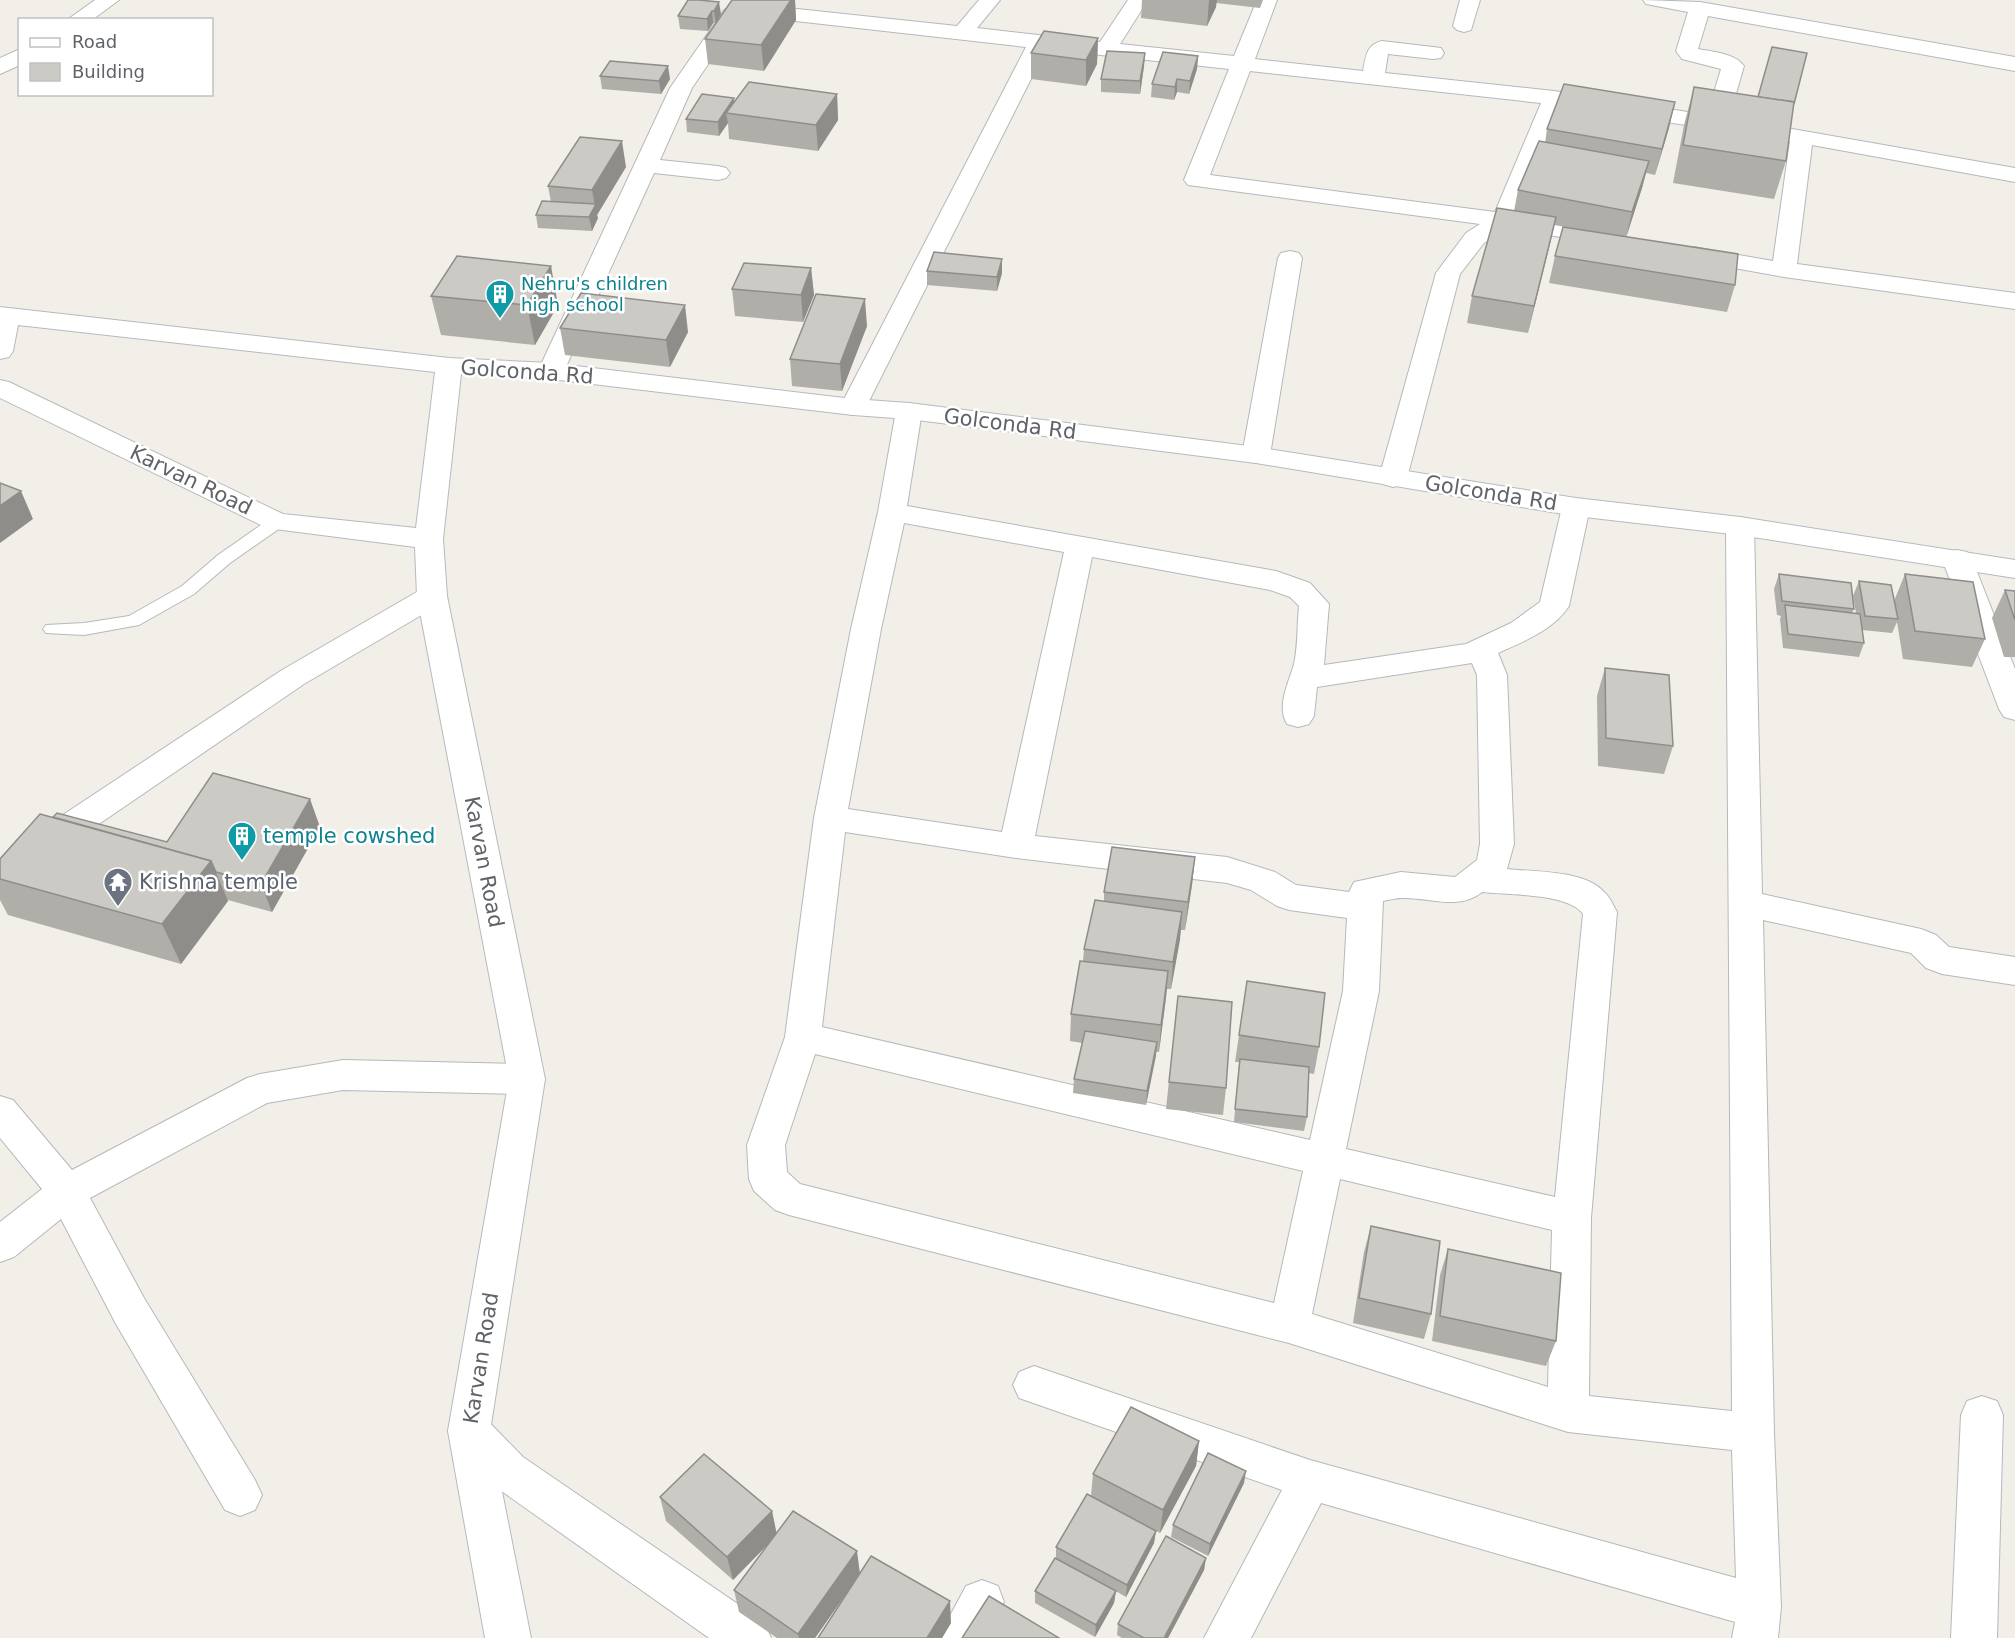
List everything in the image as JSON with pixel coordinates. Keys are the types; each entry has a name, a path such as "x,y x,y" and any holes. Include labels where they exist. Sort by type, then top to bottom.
{"street":[{"path":"80,18 109,0"},
{"path":"963,32 990,0"},
{"path":"1107,48 1138,0"},
{"path":"1267,0 1196,180 1504,220 1633,243"},
{"path":"1464,26 1470,0"},
{"path":"1653,0 2015,64"},
{"path":"551,371 681,88 738,4 883,15 963,32 1554,98 1802,136 2015,174"},
{"path":"1700,8 1687,51 1690,54 1723,61 1734,66 1716,123"},
{"path":"853,407 1040,40"},
{"path":"1373,77 1378,50 1382,47 1433,53"},
{"path":"0,67 18,56"},
{"path":"1393,478 1448,273 1475,238 1504,220 1554,98"},
{"path":"1784,270 1802,136"},
{"path":"645,165 717,173"},
{"path":"1668,249 1784,270 2015,301"},
{"path":"1256,455 1290,258"},
{"path":"0,351 3,315"},
{"name":"Golconda Rd","path":"3,315 449,366 551,371 853,407 909,411 1256,455 1576,507 1740,526 2015,569"},
{"path":"429,539 449,366"},
{"name":"Karvan Road","path":"0,387 277,522 429,539 432,596 527,1079 469,1431 508,1638"},
{"path":"909,411 892,512 866,629 830,818 803,1036 766,1145 768,1179 789,1198 1289,1325 1568,1413 1753,1433"},
{"path":"1303,679 1472,653 1522,630 1554,606 1576,507"},
{"path":"892,512 1275,581 1300,590 1314,604 1309,664 1303,679 1298,716"},
{"path":"1034,1385 1310,1480 1757,1623 1740,526"},
{"path":"1016,846 1080,546"},
{"path":"1957,559 2015,709"},
{"path":"34,851 293,677 432,596"},
{"path":"1289,1325 1361,991 1366,891 1401,885 1462,890 1492,866 1497,844 1492,675 1481,649"},
{"path":"830,818 1016,846 1227,870 1263,880 1289,897 1365,907"},
{"path":"1476,879 1570,888 1591,899 1600,912 1572,1218 1568,1413"},
{"path":"1746,903 1921,942 1942,960 2015,971"},
{"path":"803,1036 1572,1218"},
{"path":"0,1245 67,1192 260,1089 343,1075 527,1079"},
{"path":"0,1111 67,1192 130,1311 240,1496"},
{"path":"1974,1638 1982,1415"},
{"path":"469,1431 508,1471 748,1638"},
{"path":"1227,1638 1310,1480"}],"lane":[{"path":"52,629 84,629 133,621 188,590 224,559 277,522"}],"building":[{"path":"688,0 719,2 707,19 678,16"},
{"path":"732,0 791,0 761,45 705,39"},
{"path":"1044,31 1098,38 1086,60 1031,53"},
{"path":"1772,47 1807,53 1794,104 1794,102 1758,97"},
{"path":"1107,51 1145,53 1140,81 1101,79"},
{"path":"1163,52 1198,56 1190,81 1177,79 1175,87 1152,84"},
{"path":"610,61 668,66 659,81 600,76"},
{"path":"749,82 837,94 816,125 726,113"},
{"path":"1564,84 1675,102 1662,149 1547,129"},
{"path":"1694,87 1794,102 1786,161 1683,145"},
{"path":"702,94 734,98 718,122 686,119"},
{"path":"580,137 622,141 592,190 548,186"},
{"path":"1539,141 1649,161 1632,212 1518,190"},
{"path":"542,201 596,204 589,217 536,215"},
{"path":"1497,208 1556,217 1534,306 1472,296"},
{"path":"1563,227 1738,254 1735,285 1555,256"},
{"path":"934,252 1002,259 997,277 927,271"},
{"path":"457,256 551,266 527,305 431,296"},
{"path":"744,263 811,268 801,295 732,289"},
{"path":"581,293 685,305 666,340 560,328"},
{"path":"816,294 865,299 840,364 790,359"},
{"path":"0,483 21,491 0,506"},
{"path":"1779,574 1851,583 1854,609 1782,601"},
{"path":"1905,574 1973,582 1985,639 1915,631"},
{"path":"1859,581 1891,585 1898,619 1865,616"},
{"path":"2005,590 2015,591 2015,620"},
{"path":"1785,605 1860,614 1864,643 1788,634"},
{"path":"1605,668 1669,675 1673,746 1606,738"},
{"path":"213,773 310,799 261,884 216,872 211,861 53,817 57,813 167,842"},
{"path":"40,814 211,861 162,924 0,879 0,859"},
{"path":"1112,847 1195,857 1188,902 1104,892"},
{"path":"1095,900 1182,912 1173,962 1084,949"},
{"path":"1080,961 1168,971 1161,1025 1071,1014"},
{"path":"1247,981 1325,993 1319,1047 1239,1035"},
{"path":"1178,996 1232,1002 1226,1088 1169,1082"},
{"path":"1085,1031 1157,1042 1147,1091 1074,1079"},
{"path":"1240,1059 1309,1067 1307,1117 1235,1109"},
{"path":"1371,1226 1440,1241 1431,1314 1359,1298"},
{"path":"1448,1249 1561,1273 1556,1341 1440,1316"},
{"path":"1131,1407 1199,1441 1163,1510 1093,1474"},
{"path":"1208,1453 1246,1471 1210,1544 1173,1525"},
{"path":"704,1454 772,1511 727,1557 660,1497"},
{"path":"1087,1494 1156,1531 1127,1585 1056,1547"},
{"path":"793,1511 857,1551 798,1634 734,1590"},
{"path":"1166,1536 1206,1558 1164,1638 1144,1638 1118,1624"},
{"path":"871,1556 950,1601 927,1638 818,1638"},
{"path":"1055,1558 1116,1591 1096,1625 1035,1591"},
{"path":"989,1596 1059,1638 962,1638"}],"place":[{"name":"Nehru's children high school","path":"500,320"},
{"name":"temple cowshed","path":"242,862"},
{"name":"Krishna temple","path":"118,908"}]}
